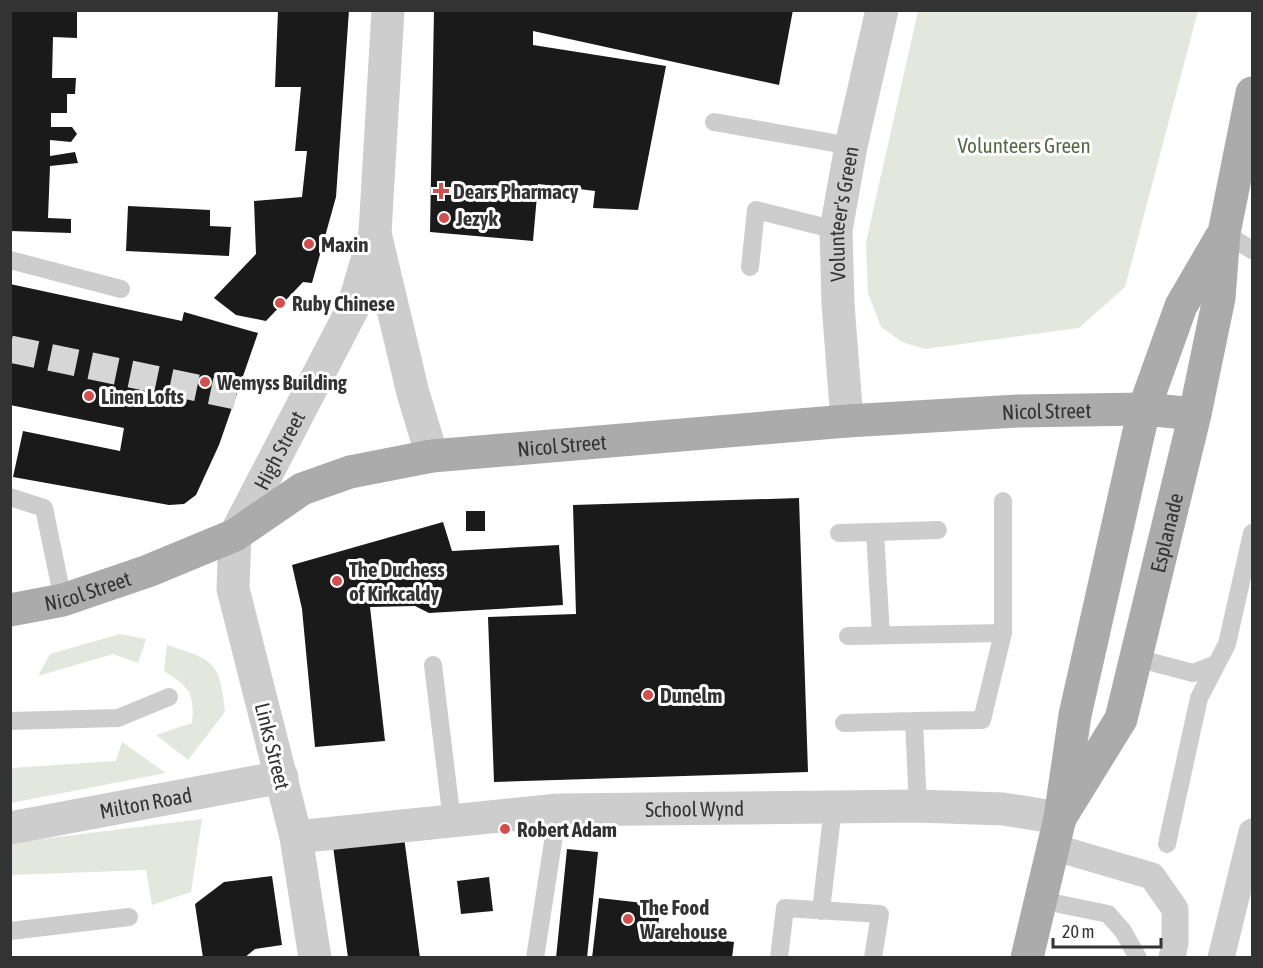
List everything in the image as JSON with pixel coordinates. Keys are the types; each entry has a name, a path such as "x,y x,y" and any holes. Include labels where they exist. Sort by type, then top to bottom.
{"main road":[{"name":"Esplanade","path":"1056,832 1120,719 1195,414 1219,298 1224,233 1252,93"},
{"name":"Esplanade","path":"1027,957 1056,832 1075,715 1144,410 1180,306 1224,233"},
{"name":"Nicol Street","path":"10,610 63,600 148,571 235,535 302,489 350,472 432,456 847,421 1018,411 1144,410 1195,414"}],"street":[{"name":"High Street","path":"235,535 353,308 375,233 388,10"},
{"name":"Volunteer's Green","path":"847,421 838,304 836,230 851,146 882,10"},
{"name":"High Street","path":"375,233 413,393 432,456"},
{"name":"Links Street","path":"235,535 233,589 296,837 315,957"},
{"name":"Milton Road","path":"10,828 282,777"},
{"name":"School Wynd","path":"296,837 558,810 918,806 1003,809 1056,832"},
{"path":"1056,832 1152,876 1175,909 1175,943 1172,957"},
{"path":"1221,957 1252,832"}],"lane":[{"path":"714,122 851,146"},
{"path":"750,267 756,210 836,230"},
{"path":"1224,233 1252,250"},
{"path":"10,260 121,290"},
{"path":"10,497 44,508 63,600"},
{"path":"844,723 982,720 1003,633 1003,501"},
{"path":"839,532 938,530"},
{"path":"875,532 881,635"},
{"path":"1167,844 1199,698 1214,665 1227,644 1252,533"},
{"path":"848,636 1003,633"},
{"path":"1136,658 1193,673 1214,665"},
{"path":"433,665 452,821"},
{"path":"10,721 118,718 169,697"},
{"path":"914,721 918,806"},
{"path":"821,911 833,807"},
{"path":"535,957 558,810"},
{"path":"1040,900 1108,914 1123,931 1138,957"},
{"path":"779,957 785,908 880,914 873,957"},
{"path":"10,931 129,917"}],"green space":[{"name":"Volunteers Green","path":"918,11 1198,11 1125,287 1079,328 925,349 902,342 881,327 868,293 866,242"},
{"path":"120,634 146,639 138,663 113,654 38,676 50,654"},
{"path":"167,645 205,659 212,665 217,672 223,695 225,712 188,760 156,735 192,723 192,704 188,692 164,671"},
{"path":"122,742 166,773 11,803 11,768 116,761"},
{"path":"202,819 191,892 152,905 146,870 11,875 10,843"}],"building":[{"path":"10,10 77,10 77,38 53,37 52,78 76,78 75,94 67,94 67,113 51,113 51,127 72,127 77,134 71,142 50,140 50,156 75,152 78,163 50,166 48,218 71,219 71,233 10,231"},
{"path":"278,10 349,10 336,197 312,283 303,282 266,321 236,315 214,298 256,254 254,201 302,197 307,151 295,151 301,87 275,87"},
{"path":"434,10 793,10 779,85 533,31 533,45 666,66 638,210 593,208 595,191 538,184 533,241 430,232"},
{"path":"128,206 210,210 210,226 231,227 229,256 126,251"},
{"path":"10,284 182,321 184,312 258,333 219,445 196,495 184,504 169,505 13,477 23,431 120,451 124,428 10,405"},
{"name":"Dunelm","path":"799,498 808,772 494,782 488,617 576,614 573,505"},
{"path":"466,511 485,511 485,531 466,531"},
{"path":"443,522 452,551 559,545 563,605 429,613 415,606 370,607 385,741 315,747 302,609 292,565"},
{"path":"404,837 420,958 348,958 333,846"},
{"path":"567,849 598,852 587,958 556,958"},
{"path":"272,876 282,945 255,949 244,958 203,958 195,904 224,882"},
{"path":"489,877 493,911 461,914 457,881"},
{"name":"The Food Warehouse","path":"599,898 661,905 657,932 734,942 732,958 592,958"}],"tunnel":[{"path":"10,349 236,396"}],"place":[{"name":"Dears Pharmacy","path":"441,191"},
{"name":"Jezyk","path":"444,218"},
{"name":"Maxin","path":"309,244"},
{"name":"Ruby Chinese","path":"280,303"},
{"name":"Wemyss Building","path":"205,382"},
{"name":"Linen Lofts","path":"89,396"},
{"name":"The Duchess of Kirkcaldy","path":"337,581"},
{"name":"Dunelm","path":"648,695"},
{"name":"Robert Adam","path":"505,829"},
{"name":"The Food Warehouse","path":"628,919"}]}
